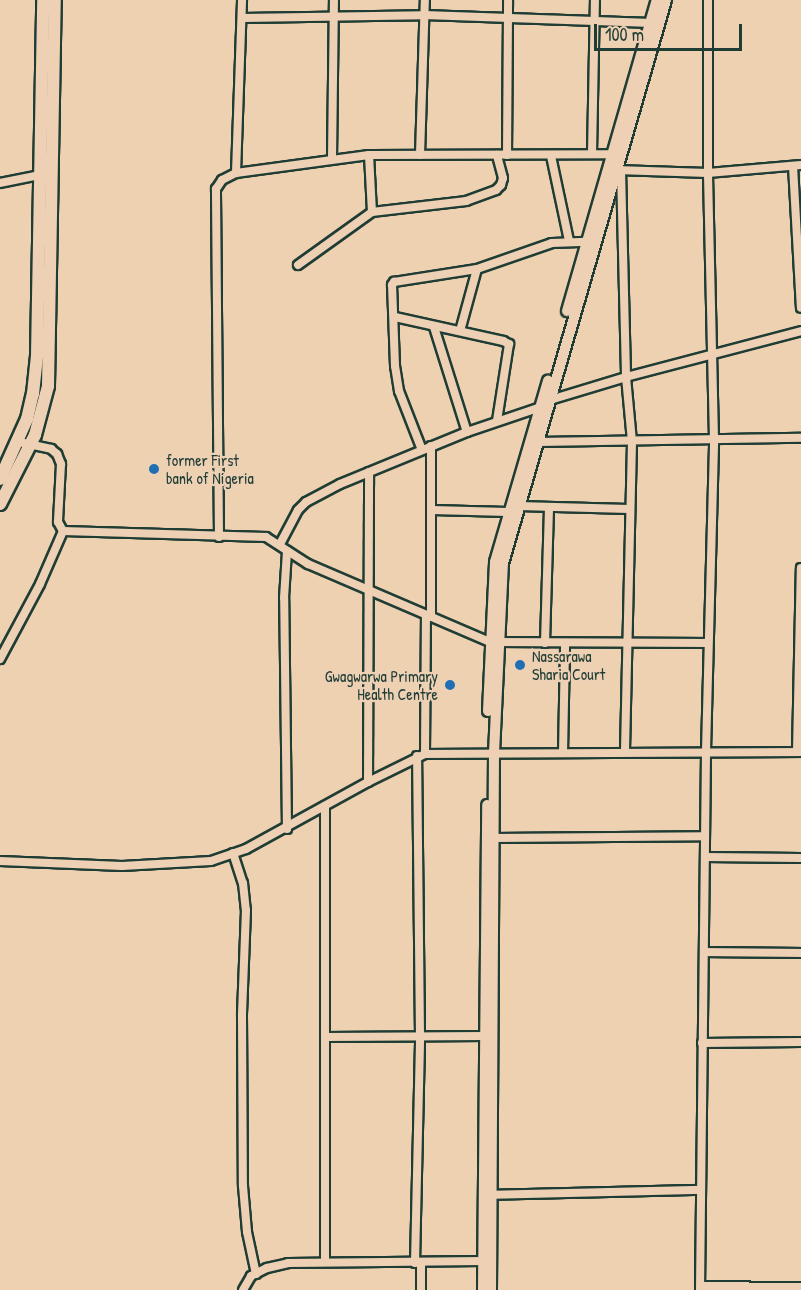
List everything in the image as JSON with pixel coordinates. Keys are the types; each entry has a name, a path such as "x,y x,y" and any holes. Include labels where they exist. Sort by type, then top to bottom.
{"main road":[{"path":"0,504 25,443 37,356 43,0"},
{"path":"0,479 43,412 50,363 55,0"}],"street":[{"path":"236,173 242,0"},
{"path":"332,159 334,0"},
{"path":"420,155 425,0"},
{"path":"507,155 508,0"},
{"path":"592,154 595,0"},
{"path":"626,752 632,442 626,377 614,154 657,0"},
{"path":"491,1290 486,1036 495,562 508,512 546,404 576,306 666,0"},
{"path":"708,0 708,173 714,439 706,751 700,1288 801,1287"},
{"path":"242,18 424,15 652,23"},
{"path":"219,537 216,189 222,180 236,173 369,155 614,154"},
{"path":"369,155 372,212"},
{"path":"298,265 372,212 466,201 496,190 503,178 497,155"},
{"path":"551,156 569,241"},
{"path":"616,170 708,173 797,166 801,308"},
{"path":"494,642 503,563 538,442 586,242 616,170"},
{"path":"0,183 40,175"},
{"path":"422,450 399,391 395,366 395,317 391,287 394,282 477,269 552,243 586,242"},
{"path":"459,331 477,269"},
{"path":"395,317 503,340 509,344 498,421"},
{"path":"434,327 466,432"},
{"path":"280,544 298,510 306,502 431,446 626,377 801,332"},
{"path":"538,442 801,438"},
{"path":"25,443 51,449 57,454 61,464 58,522 63,531"},
{"path":"421,1290 418,1263 421,755 429,616 431,446"},
{"path":"368,782 369,472"},
{"path":"518,506 629,509"},
{"path":"545,643 549,507"},
{"path":"432,510 508,512"},
{"path":"63,531 219,537 254,534 280,544 308,564 367,591 494,642 708,643"},
{"path":"0,659 40,584 63,531"},
{"path":"287,829 284,598 288,551"},
{"path":"0,861 166,866 211,861 246,849 287,829 368,782 421,755 799,752 801,568"},
{"path":"563,753 565,644"},
{"path":"483,1290 488,1195 494,838 491,753"},
{"path":"325,806 325,1262"},
{"path":"494,838 705,836"},
{"path":"233,853 243,883 246,910 242,1016 243,1186 247,1233 256,1274"},
{"path":"705,857 801,858"},
{"path":"704,952 801,953"},
{"path":"326,1037 486,1036"},
{"path":"702,1043 801,1042"},
{"path":"488,1195 700,1190"},
{"path":"243,1290 251,1276 267,1268 288,1263 483,1261"}],"place":[{"name":"former First bank of Nigeria","path":"154,469"},
{"name":"Nassarawa Sharia Court","path":"520,665"},
{"name":"Gwagwarwa Primary Health Centre","path":"450,685"}]}
